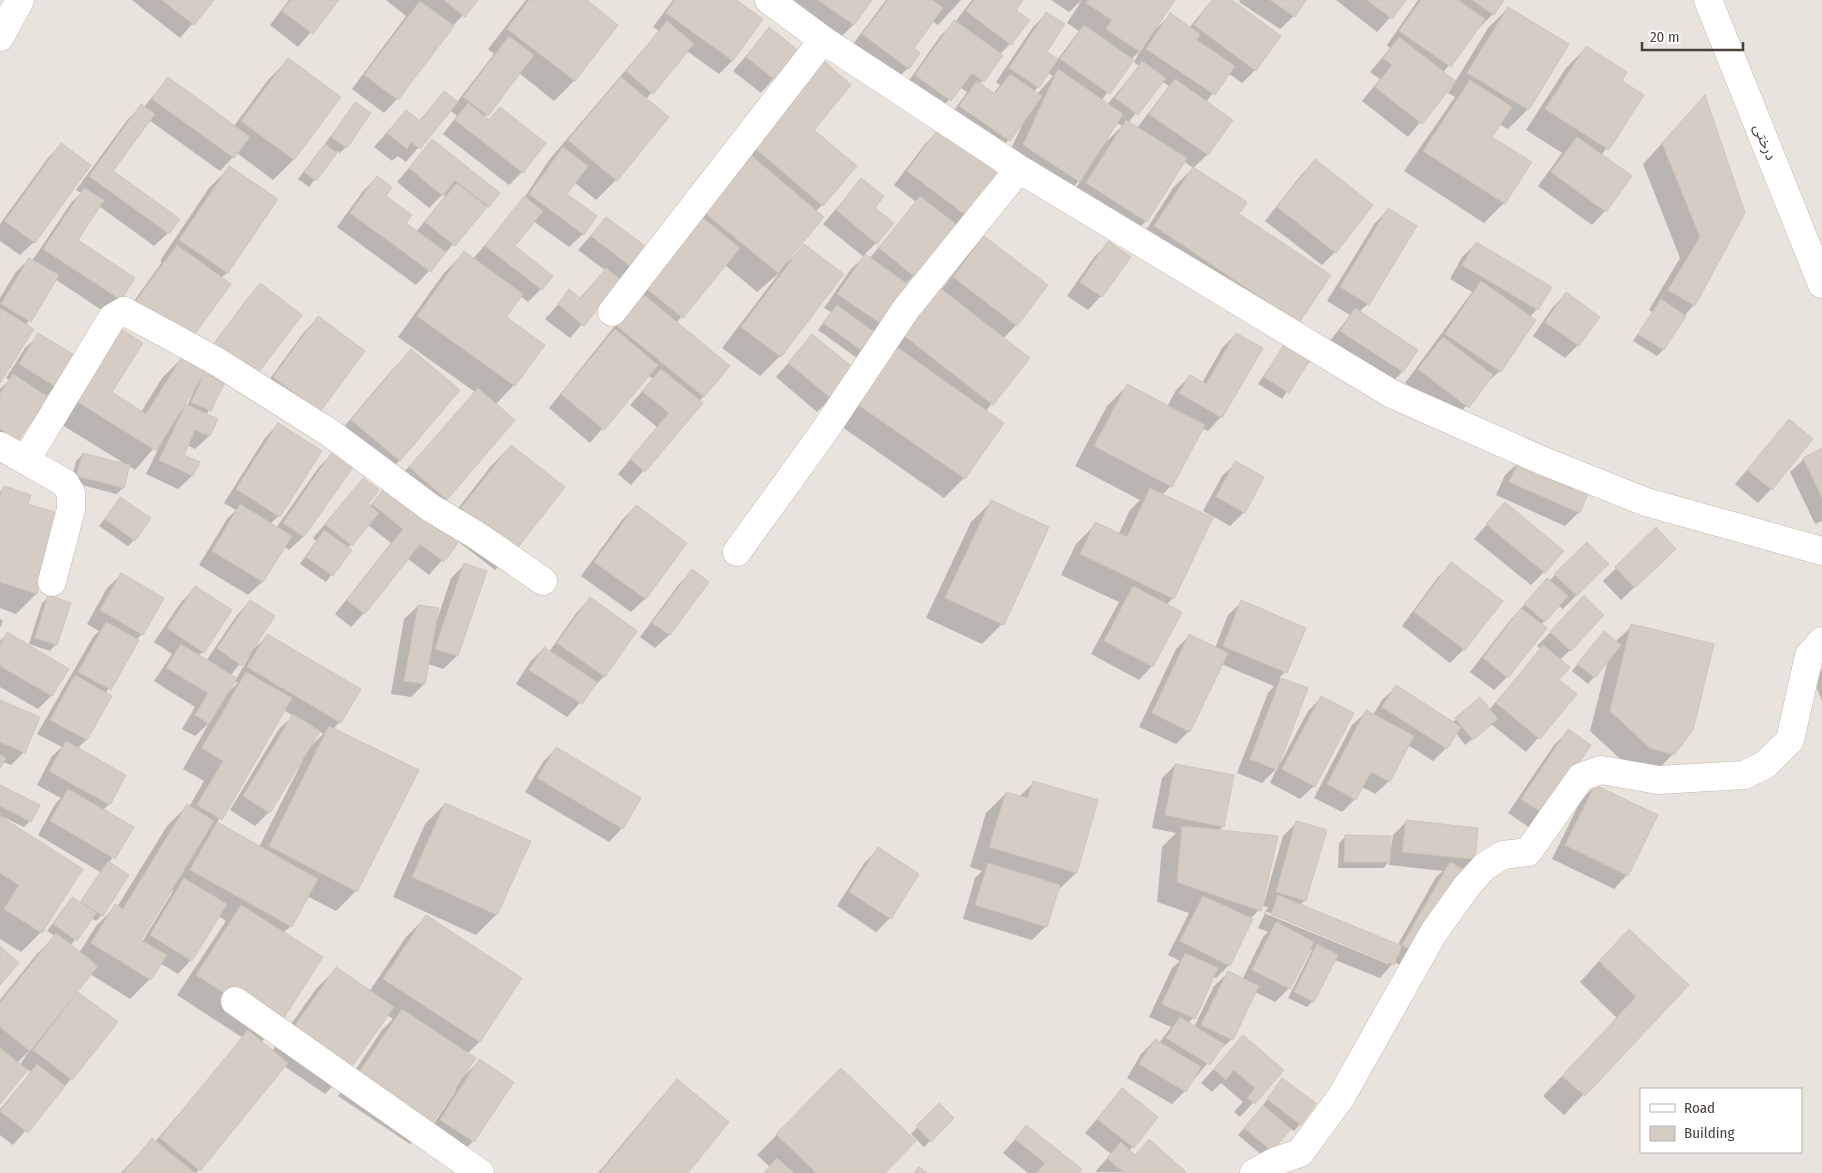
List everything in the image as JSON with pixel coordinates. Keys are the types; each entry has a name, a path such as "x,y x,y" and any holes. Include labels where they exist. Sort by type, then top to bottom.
{"street":[{"path":"0,37 20,0"},
{"path":"769,0 823,40 1019,169 1392,394 1541,460 1646,502 1822,550"},
{"name":"درختی","path":"1708,0 1822,284"},
{"path":"612,312 823,40"},
{"path":"737,552 823,433 906,309 1019,169"},
{"path":"26,460 112,318 124,311 216,361 330,433 431,508 476,535 542,581"},
{"path":"0,446 65,483 71,493 71,509 52,582"},
{"path":"1254,1173 1274,1162 1300,1153 1341,1097 1434,932 1467,886 1485,866 1504,855 1528,852 1581,777 1594,772 1601,770 1658,780 1744,774 1765,765 1790,740 1809,656 1822,642"},
{"path":"235,1001 480,1173"}],"shaded area":[{"path":"0,0 1822,0 1822,1173 0,1173"}],"building":[{"path":"162,0 214,0 194,25"},
{"path":"291,0 339,0 313,34 282,11"},
{"path":"444,0 478,0 465,17"},
{"path":"529,0 587,0 618,25 575,81 507,29"},
{"path":"675,0 736,0 763,19 733,61 666,13"},
{"path":"818,0 872,0 854,25"},
{"path":"888,0 932,0 943,8 914,48 920,53 909,69 862,34"},
{"path":"974,0 1023,0 1016,10 1030,20 1011,45 966,11"},
{"path":"1088,0 1175,0 1140,52 1106,29 1112,20 1086,3"},
{"path":"1212,0 1232,0 1281,36 1256,71 1194,25"},
{"path":"1270,0 1306,0 1295,17"},
{"path":"1367,0 1406,0 1392,19"},
{"path":"1421,0 1458,0 1485,19 1451,67 1399,31"},
{"path":"1472,0 1504,0 1494,15"},
{"path":"420,1 454,26 398,100 364,75"},
{"path":"1508,7 1569,44 1529,110 1467,73"},
{"path":"1046,12 1065,24 1047,52 1058,59 1039,88 1009,68"},
{"path":"1170,13 1200,34 1197,40 1235,66 1215,95 1146,49"},
{"path":"954,20 1003,55 984,82 972,73 951,101 915,75"},
{"path":"667,21 694,44 653,94 626,71"},
{"path":"1084,25 1134,60 1110,94 1060,59"},
{"path":"769,27 799,51 775,80 746,57"},
{"path":"509,36 534,55 488,116 463,97"},
{"path":"1399,37 1456,81 1422,124 1375,87 1392,65 1383,58"},
{"path":"1586,46 1627,72 1622,81 1644,95 1609,150 1545,109"},
{"path":"288,58 341,97 294,160 241,121"},
{"path":"823,60 851,85 814,130 857,166 823,206 751,145"},
{"path":"1142,61 1166,78 1138,115 1115,98"},
{"path":"1058,69 1123,114 1080,182 1023,145"},
{"path":"1010,74 1042,96 1010,141 959,106 977,81 995,94"},
{"path":"168,77 250,137 234,158 152,99"},
{"path":"621,77 669,117 617,181 568,140"},
{"path":"1175,79 1233,120 1208,155 1149,114"},
{"path":"1470,80 1512,107 1492,137 1532,162 1505,204 1423,151"},
{"path":"444,91 458,102 420,149 411,142 407,149 387,133 406,110 420,121"},
{"path":"1705,95 1745,213 1695,306 1668,290 1700,237 1662,143"},
{"path":"355,102 371,113 347,148 331,137"},
{"path":"468,103 489,120 500,107 546,143 523,173 455,120"},
{"path":"141,104 155,114 113,171 180,219 169,234 89,176"},
{"path":"1126,120 1187,158 1147,222 1086,183"},
{"path":"938,129 999,175 968,217 907,171"},
{"path":"1577,137 1632,176 1606,212 1551,172"},
{"path":"432,139 500,193 489,207 455,180 443,196 409,168"},
{"path":"61,143 91,165 35,243 5,221"},
{"path":"325,144 337,153 316,181 304,172"},
{"path":"563,147 588,166 567,194 597,216 584,235 529,194"},
{"path":"752,156 824,217 778,273 705,213"},
{"path":"1315,159 1373,205 1336,253 1277,207"},
{"path":"229,166 278,199 228,273 179,240"},
{"path":"1193,167 1247,202 1239,214 1331,275 1299,323 1154,226"},
{"path":"377,176 392,187 386,196 412,215 406,223 446,252 431,272 350,213"},
{"path":"861,178 884,196 875,208 894,223 877,244 836,210"},
{"path":"457,183 487,207 455,246 425,222"},
{"path":"84,188 104,200 78,240 135,278 121,300 43,249"},
{"path":"524,196 543,211 515,246 553,276 542,290 485,246"},
{"path":"920,196 957,225 915,277 879,248"},
{"path":"1388,208 1417,226 1369,305 1340,287"},
{"path":"606,217 649,249 634,269 591,236"},
{"path":"703,218 740,248 683,318 646,288"},
{"path":"984,236 1048,285 1017,326 953,277"},
{"path":"1108,241 1131,257 1102,297 1080,282"},
{"path":"1476,242 1552,287 1538,310 1462,265"},
{"path":"804,244 844,274 781,357 741,327"},
{"path":"177,245 231,284 190,341 136,301"},
{"path":"464,251 523,294 506,317 545,345 515,386 417,316"},
{"path":"865,254 910,286 883,325 837,294"},
{"path":"29,258 59,275 31,322 1,304"},
{"path":"606,268 621,280 584,326 558,304 569,289 581,299"},
{"path":"1481,281 1536,320 1501,372 1445,334"},
{"path":"260,283 302,315 256,376 214,344"},
{"path":"935,284 1030,358 993,405 898,331"},
{"path":"1566,292 1600,317 1579,346 1545,322"},
{"path":"643,294 730,366 704,397 617,326"},
{"path":"1661,299 1686,316 1664,350 1638,334"},
{"path":"837,305 877,334 864,352 823,323"},
{"path":"0,308 34,329 0,383"},
{"path":"1355,308 1418,350 1403,372 1340,331"},
{"path":"318,316 365,351 320,412 273,377"},
{"path":"118,327 143,343 112,392 146,414 182,357 206,371 156,451 73,399"},
{"path":"615,329 658,365 604,430 561,394"},
{"path":"38,333 76,356 56,387 19,364"},
{"path":"1236,333 1263,348 1222,418 1179,393 1190,375 1206,384"},
{"path":"812,334 856,370 832,399 788,363"},
{"path":"1443,337 1493,375 1469,408 1418,369"},
{"path":"1286,341 1312,357 1289,393 1264,377"},
{"path":"897,347 1004,423 965,479 857,404"},
{"path":"411,349 460,390 400,461 351,420"},
{"path":"661,369 703,403 645,472 630,459 669,413 642,391"},
{"path":"205,373 225,382 211,411 191,402"},
{"path":"13,374 48,397 18,441 0,429 0,394"},
{"path":"1127,384 1205,425 1172,487 1094,446"},
{"path":"478,388 515,420 447,500 409,467"},
{"path":"186,404 218,419 210,436 195,430 184,455 200,462 193,476 159,460"},
{"path":"1789,419 1813,439 1772,490 1747,470"},
{"path":"278,423 322,451 280,517 236,489"},
{"path":"511,445 565,487 516,550 461,508"},
{"path":"1822,448 1822,497 1803,458"},
{"path":"332,452 353,467 304,537 283,523"},
{"path":"83,453 130,465 124,488 76,476"},
{"path":"1519,460 1589,491 1580,513 1509,482"},
{"path":"1235,461 1264,477 1245,513 1216,497"},
{"path":"363,478 379,490 368,504 379,513 352,546 325,524"},
{"path":"4,486 31,495 28,504 63,515 37,594 0,582 0,495"},
{"path":"386,486 458,543 444,562 420,544 365,614 347,600 403,529 372,504"},
{"path":"1150,488 1213,518 1174,599 1080,554 1095,522 1127,537"},
{"path":"120,497 151,518 135,541 105,519"},
{"path":"991,500 1049,527 1004,625 945,598"},
{"path":"1505,502 1564,551 1545,573 1486,524"},
{"path":"240,504 292,536 263,582 212,551"},
{"path":"636,505 687,543 646,599 594,562"},
{"path":"1656,527 1676,549 1635,588 1615,567"},
{"path":"324,530 352,550 333,576 306,557"},
{"path":"1587,542 1609,564 1577,596 1554,574"},
{"path":"1451,562 1503,601 1465,650 1414,612"},
{"path":"464,563 487,571 458,656 435,649"},
{"path":"692,569 709,582 670,635 652,623"},
{"path":"121,573 164,598 143,635 100,610"},
{"path":"1547,578 1568,596 1545,622 1524,604"},
{"path":"195,586 232,610 204,653 167,628"},
{"path":"1133,586 1182,612 1153,667 1104,641"},
{"path":"48,595 71,603 57,645 35,638"},
{"path":"1584,595 1604,615 1571,651 1550,632"},
{"path":"590,597 637,631 605,677 557,643"},
{"path":"250,600 275,616 242,666 217,648"},
{"path":"1241,600 1306,628 1287,673 1223,646"},
{"path":"418,605 439,608 425,684 404,681"},
{"path":"1521,608 1547,628 1508,678 1483,658"},
{"path":"106,622 139,640 111,690 78,672"},
{"path":"1631,624 1714,644 1693,730 1674,755 1650,748 1610,711"},
{"path":"1604,631 1621,645 1595,678 1577,664"},
{"path":"7,632 69,669 52,696 0,666 0,645"},
{"path":"267,634 361,689 341,723 247,667"},
{"path":"1189,634 1228,653 1190,732 1152,713"},
{"path":"181,644 237,678 209,724 195,715 208,693 166,668"},
{"path":"1543,645 1570,667 1559,680 1577,694 1540,739 1496,703"},
{"path":"544,647 597,682 582,704 529,670"},
{"path":"246,672 292,698 222,820 197,805 223,761 202,748"},
{"path":"75,675 112,696 87,740 50,720"},
{"path":"1281,678 1308,688 1277,770 1250,759"},
{"path":"1396,685 1461,727 1447,749 1382,707"},
{"path":"1321,696 1354,713 1315,787 1282,769"},
{"path":"1480,697 1498,719 1473,740 1455,718"},
{"path":"0,700 40,717 25,753 0,742"},
{"path":"1366,710 1414,736 1390,782 1371,772 1356,800 1327,784"},
{"path":"293,714 320,731 270,813 243,796"},
{"path":"329,726 419,770 357,892 269,846"},
{"path":"1568,729 1591,745 1545,815 1521,799"},
{"path":"66,741 126,775 110,805 49,771"},
{"path":"556,747 641,798 623,829 537,778"},
{"path":"0,754 6,758 0,769"},
{"path":"1175,764 1234,775 1224,827 1165,815"},
{"path":"1033,781 1098,800 1077,873 989,847 1006,792 1028,798"},
{"path":"0,785 40,805 31,822 0,806"},
{"path":"1595,785 1658,815 1628,876 1565,845"},
{"path":"68,789 134,827 115,859 50,821"},
{"path":"445,803 531,841 497,915 412,877"},
{"path":"187,804 214,821 141,940 167,955 151,980 91,943 115,904 123,909"},
{"path":"0,816 83,869 42,933 4,909 19,885 0,873"},
{"path":"1406,820 1478,828 1475,859 1402,852"},
{"path":"1296,821 1327,830 1306,901 1276,892"},
{"path":"217,822 318,879 292,927 190,870"},
{"path":"1182,826 1278,836 1261,911 1177,882"},
{"path":"1345,835 1391,836 1390,862 1344,862"},
{"path":"878,847 919,874 891,919 849,892"},
{"path":"108,861 129,875 103,916 81,902"},
{"path":"1450,862 1464,870 1416,953 1402,945"},
{"path":"988,863 1060,885 1047,927 975,905"},
{"path":"184,878 227,904 192,961 150,935"},
{"path":"1278,895 1402,946 1394,965 1271,914"},
{"path":"1203,896 1253,919 1230,966 1180,941"},
{"path":"72,897 96,913 77,941 53,924"},
{"path":"241,905 323,957 278,1027 196,975"},
{"path":"426,915 522,978 480,1042 383,979"},
{"path":"1276,922 1314,942 1290,989 1252,970"},
{"path":"1629,929 1689,985 1585,1096 1562,1076 1636,997 1599,961"},
{"path":"56,933 98,966 30,1051 0,1027 0,1003"},
{"path":"1317,944 1338,955 1314,1002 1294,992"},
{"path":"0,946 19,963 0,985"},
{"path":"1185,953 1218,968 1195,1019 1162,1004"},
{"path":"336,967 394,1007 346,1075 288,1035"},
{"path":"1228,971 1259,986 1233,1040 1201,1025"},
{"path":"78,992 118,1022 72,1080 33,1050"},
{"path":"402,1009 476,1058 431,1125 357,1075"},
{"path":"1180,1017 1224,1044 1210,1065 1166,1038"},
{"path":"248,1030 288,1063 200,1171 160,1138"},
{"path":"1243,1035 1284,1070 1255,1104 1247,1098 1255,1088 1234,1070 1226,1080 1214,1069"},
{"path":"1155,1039 1201,1067 1186,1092 1139,1064"},
{"path":"0,1048 28,1070 0,1104"},
{"path":"479,1059 514,1082 474,1142 440,1120"},
{"path":"37,1064 65,1086 28,1133 0,1111"},
{"path":"841,1068 916,1141 885,1173 816,1173 776,1134"},
{"path":"1282,1078 1316,1103 1301,1125 1267,1099"},
{"path":"677,1079 729,1122 688,1173 600,1173"},
{"path":"1122,1088 1158,1117 1134,1148 1097,1119"},
{"path":"939,1103 954,1118 931,1142 916,1126"},
{"path":"1263,1105 1291,1129 1272,1151 1244,1128"},
{"path":"1026,1125 1082,1169 1079,1173 1037,1173 1045,1163 1015,1139"},
{"path":"152,1138 195,1173 123,1173"},
{"path":"1149,1139 1187,1173 1124,1173 1107,1158 1121,1142 1135,1155"},
{"path":"777,1158 794,1173 764,1173"},
{"path":"919,1167 927,1173 914,1173"}]}
